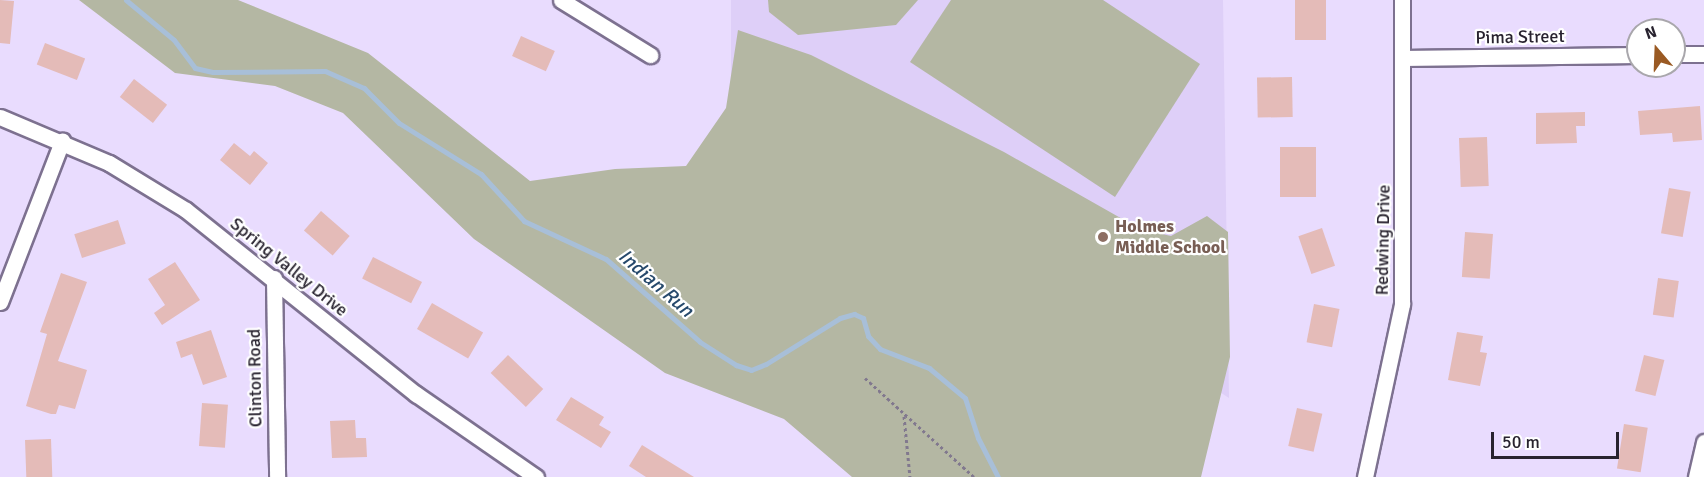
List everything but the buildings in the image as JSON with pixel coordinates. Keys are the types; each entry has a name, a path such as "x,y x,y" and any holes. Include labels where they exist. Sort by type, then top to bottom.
{"street":[{"path":"561,0 650,55"},
{"name":"Redwing Drive","path":"1365,477 1402,304 1402,0"},
{"path":"1686,54 1704,54"},
{"name":"Pima Street","path":"1402,58 1626,55"},
{"name":"Spring Valley Drive","path":"0,117 62,141 146,183 274,278 416,394 536,477"},
{"path":"0,302 62,141"},
{"name":"Clinton Road","path":"274,278 277,477"},
{"path":"1696,477 1704,442"}],"path":[{"path":"865,378 974,477"},
{"path":"904,414 910,477"}],"shaded area":[{"name":"Holmes Middle School","path":"731,0 1223,0 1229,398 731,76"}],"green space":[{"path":"79,0 238,0 368,53 530,181 615,169 686,166 726,108 738,30 811,55 1004,152 1140,229 1171,236 1207,216 1228,232 1230,357 1201,477 852,477 784,419 665,373 474,239 343,113 275,86 175,73"},
{"path":"768,0 918,0 896,25 798,35 769,12"},
{"path":"951,0 1103,0 1200,64 1115,197 910,62"}],"waterway":[{"name":"Indian Run","path":"126,0 174,40 195,68 213,72 325,71 364,88 399,123 481,174 524,221 606,259 700,342 736,365 751,370 766,364 840,318 854,314 863,318 868,336 880,349 929,368 965,398 978,438 998,477"}],"place":[{"name":"Holmes Middle School","path":"1103,237"}]}
